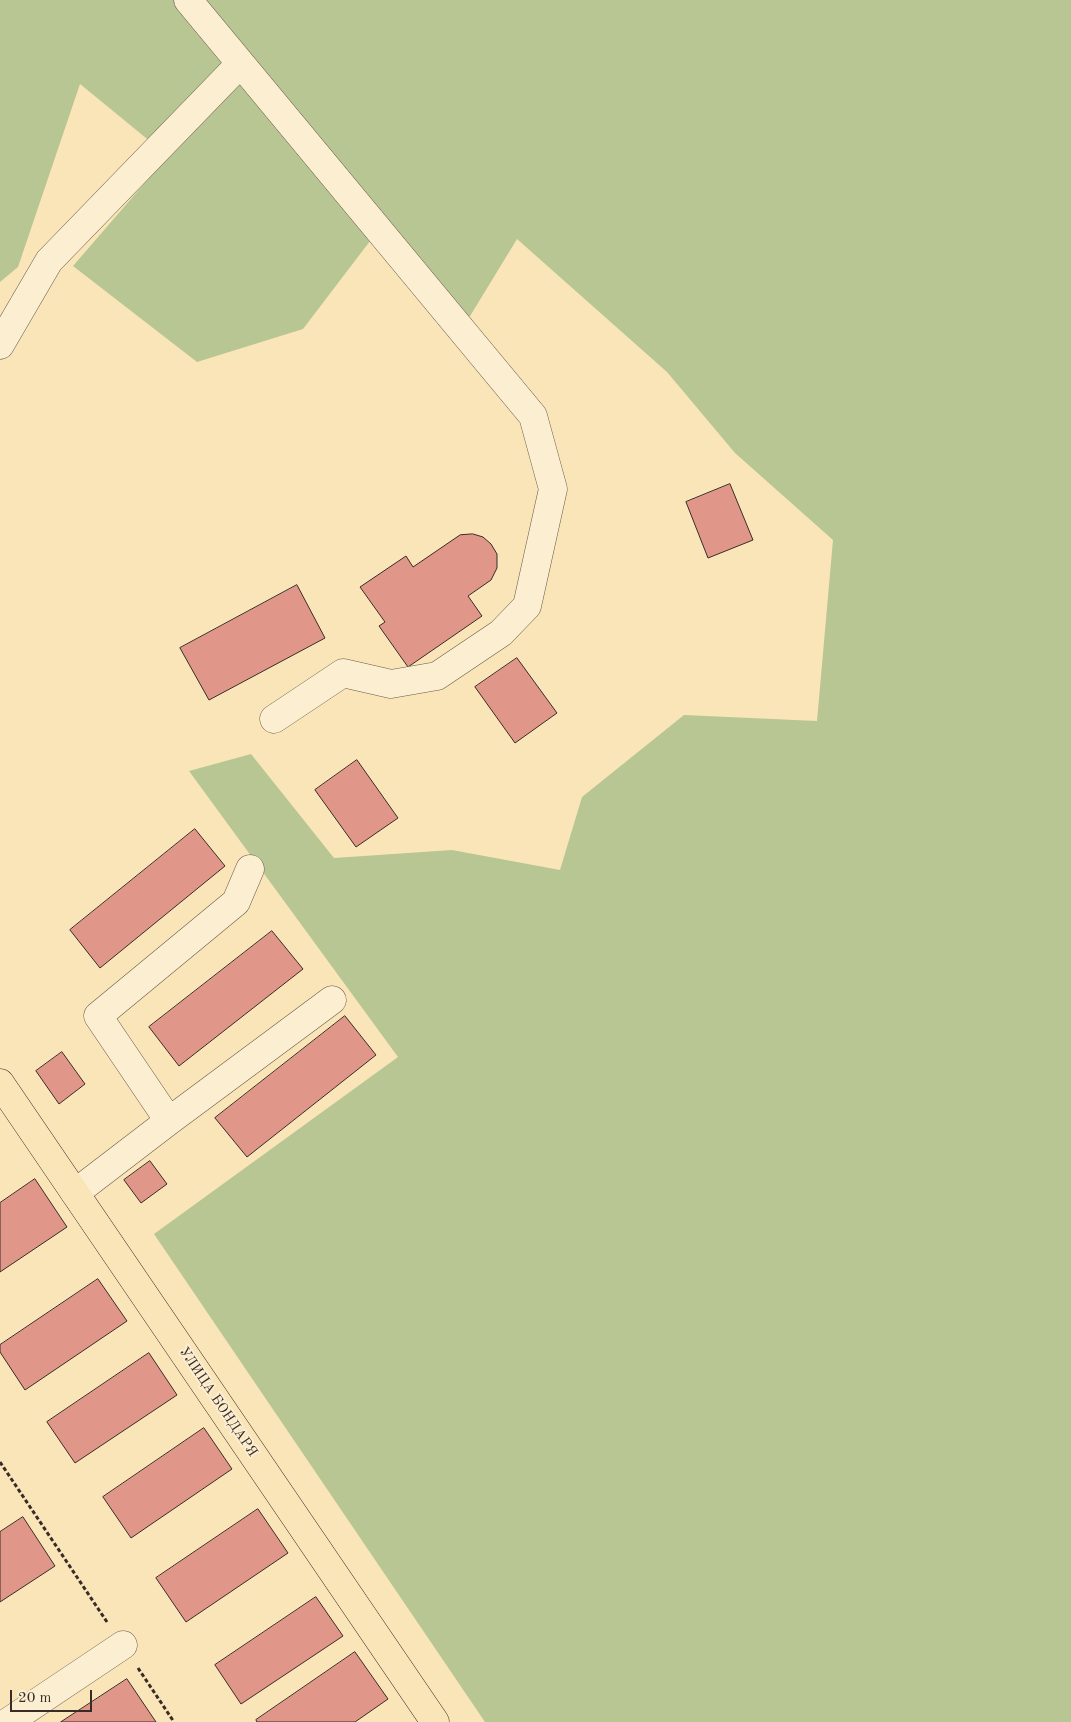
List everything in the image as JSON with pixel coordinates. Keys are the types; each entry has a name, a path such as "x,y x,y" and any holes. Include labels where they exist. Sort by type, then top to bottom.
{"main road":[{"name":"УЛИЦА БОНДАРЯ","path":"0,1083 435,1722"}],"lane":[{"path":"188,0 533,416 553,488 527,606 501,633 437,676 391,684 343,673 274,719"},
{"path":"0,345 49,262 240,64"},
{"path":"169,1121 98,1016 236,902 250,869"},
{"path":"76,1193 169,1121 332,1000"},
{"path":"8,1722 123,1645"}],"path":[{"path":"0,1462 174,1722"}],"green space":[{"path":"0,0 1071,0 1071,1722 485,1722 154,1234 398,1057 189,771 251,754 334,858 452,850 560,870 582,797 684,715 817,721 833,540 735,453 667,372 517,239 464,326 383,224 303,329 197,362 73,266 168,156 80,84 18,267 0,282"}],"building":[{"path":"730,484 753,540 708,558 686,502"},
{"path":"473,534 483,537 491,544 497,554 497,568 491,580 468,596 482,616 408,667 379,626 385,622 360,587 406,556 413,567 460,535"},
{"path":"297,585 325,638 209,700 180,648"},
{"path":"517,658 557,713 515,743 475,687"},
{"path":"357,760 398,818 356,847 315,790"},
{"path":"195,829 225,866 100,968 70,930"},
{"path":"272,931 303,969 179,1066 149,1027"},
{"path":"345,1016 376,1055 247,1157 215,1118"},
{"path":"62,1052 85,1084 59,1104 36,1071"},
{"path":"150,1161 167,1184 141,1203 124,1180"},
{"path":"35,1179 67,1227 0,1272 0,1203"},
{"path":"98,1279 127,1321 25,1390 0,1352 0,1345"},
{"path":"149,1353 177,1395 75,1463 47,1422"},
{"path":"204,1428 232,1469 131,1538 103,1497"},
{"path":"258,1509 288,1553 186,1622 156,1578"},
{"path":"23,1517 55,1566 0,1602 0,1532"},
{"path":"316,1597 343,1636 241,1704 215,1665"},
{"path":"355,1652 388,1699 355,1722 257,1722 256,1720"},
{"path":"127,1679 156,1722 61,1722"}]}
